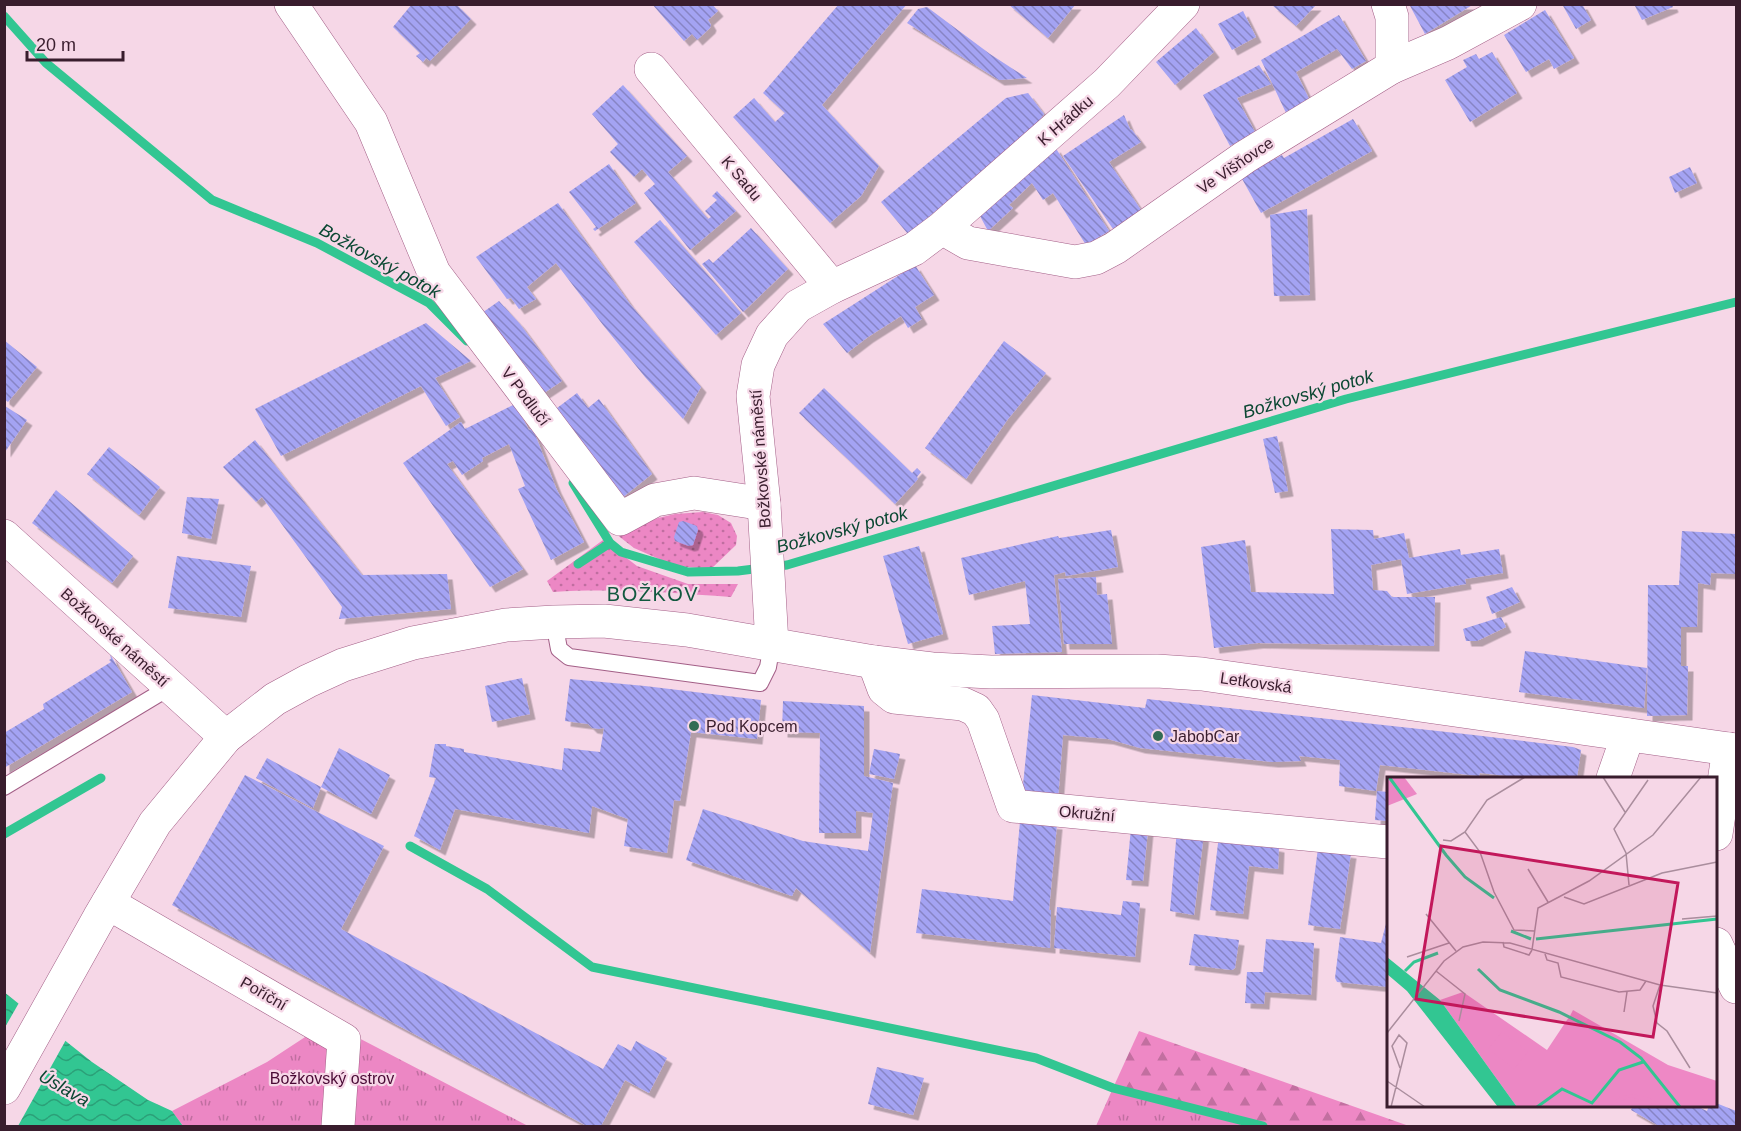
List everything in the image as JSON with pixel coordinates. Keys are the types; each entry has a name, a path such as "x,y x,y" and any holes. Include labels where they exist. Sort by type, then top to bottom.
{"street":[{"name":"V Podlučí","path":"291,4 370,122 434,273 620,519 655,500 694,493 764,504"},
{"name":"K Hrádku","path":"942,228 1107,83 1183,4"},
{"path":"1388,4 1392,17 1392,67"},
{"name":"Ve Višňovce","path":"942,228 969,243 1075,262 1096,258 1115,248 1245,157 1392,67 1448,43 1520,4"},
{"name":"K Sadu","path":"651,69 832,287"},
{"name":"Božkovské náměstí","path":"772,644 764,504 753,396 758,365 772,335 798,306 832,287 914,249 942,228"},
{"name":"Božkovské náměstí","path":"4,536 226,737"},
{"name":"Letkovská","path":"4,1088 155,823 226,737 275,699 343,665 413,643 506,625 604,621 687,630 874,662 932,669 1157,671 1202,674 1733,749"},
{"name":"Okružní","path":"874,662 884,689 894,697 963,704 976,710 982,720 1013,806 1387,842"},
{"path":"1613,777 1628,735"},
{"path":"1717,829 1733,749"},
{"name":"Poříční","path":"104,910 344,1040 338,1126"},
{"path":"1717,946 1737,987"}],"lane":[{"path":"554,622 559,649 568,657 760,683 768,667 772,644"},
{"path":"4,787 170,687"}],"green space":[{"path":"703,512 718,515 731,523 737,536 736,545 711,569 675,566 634,548 616,534 658,518"},
{"path":"603,540 637,566 688,584 738,584 731,597 620,591 553,592 547,581"},
{"name":"Božkovský ostrov","path":"328,1022 528,1126 183,1126 172,1111 267,1062"},
{"path":"1139,1031 1409,1126 1128,1126 1113,1088"},
{"path":"1113,1088 1263,1126 1096,1126"}],"water":[{"name":"Úslava","path":"4,992 92,1062 148,1100 172,1111 183,1126 5,1126"}],"pier":[{"path":"20,1001 67,1038 18,1126 5,1126 4,1029"}],"building":[{"path":"412,4 456,4 471,19 430,61 426,58 423,62 416,56 420,53 393,27"},
{"path":"652,4 712,4 718,11 708,20 710,28 697,40 692,34 684,41"},
{"path":"839,4 907,4 822,105 879,166 861,196 830,223 733,117 754,98 775,122 785,113 763,93"},
{"path":"1008,4 1076,4 1048,38"},
{"path":"1409,4 1474,4 1425,34"},
{"path":"1562,4 1582,4 1591,20 1576,29"},
{"path":"1634,4 1672,4 1673,7 1642,20"},
{"path":"1272,5 1316,5 1296,26"},
{"path":"927,7 990,54 1027,78 999,80 907,23 918,9"},
{"path":"1545,10 1574,58 1554,69 1549,59 1526,72 1504,35"},
{"path":"1243,11 1256,37 1232,50 1218,24"},
{"path":"1339,15 1366,61 1352,69 1337,49 1296,72 1311,103 1287,115 1261,60"},
{"path":"1196,28 1214,52 1175,85 1156,62"},
{"path":"1492,52 1517,93 1470,122 1445,80 1467,67 1463,60 1476,54 1479,59"},
{"path":"1259,65 1271,84 1237,98 1255,132 1230,146 1203,95"},
{"path":"623,85 687,156 668,172 708,219 711,217 705,211 717,200 712,196 717,191 736,211 690,250 644,193 655,184 642,169 634,177 610,152 618,144 592,114"},
{"path":"1028,93 1044,114 1032,131 908,234 881,202 1006,98"},
{"path":"1124,115 1130,129 1141,142 1109,162 1141,210 1113,229 1063,156"},
{"path":"1353,119 1372,151 1261,213 1241,177 1282,155 1284,158"},
{"path":"1055,147 1109,231 1086,245 1053,193 1043,200 1032,183 1009,205 1013,208 988,231 980,216"},
{"path":"609,164 636,203 595,231 593,229 596,227 569,192"},
{"path":"1690,167 1697,183 1675,193 1669,177"},
{"path":"558,203 630,304 701,387 683,419 645,377 556,263 527,287 536,299 519,309 511,298 507,299 476,257"},
{"path":"1307,209 1310,295 1274,296 1270,215"},
{"path":"660,220 741,313 716,335 634,242"},
{"path":"751,228 788,269 743,312 702,264 709,259 713,263"},
{"path":"915,265 934,295 915,307 922,319 908,328 901,316 847,353 823,324"},
{"path":"499,301 520,324 562,381 541,395 479,315"},
{"path":"426,323 471,361 435,378 460,417 446,426 421,386 281,456 255,409"},
{"path":"4,340 37,367 8,402 4,399"},
{"path":"1004,341 1046,373 1008,419 966,479 925,448"},
{"path":"824,388 912,473 917,468 921,472 918,479 895,504 799,413"},
{"path":"577,393 588,408 599,399 652,474 618,501 553,411"},
{"path":"515,404 529,430 533,429 556,488 584,542 551,560 518,489 525,486 509,444 482,458 483,461 462,475 453,461 447,464 523,569 490,587 403,463 461,422 465,429"},
{"path":"5,406 27,420 5,452"},
{"path":"1277,436 1288,491 1275,493 1263,439"},
{"path":"255,440 362,575 447,574 451,609 339,619 342,607 262,497 256,502 223,467"},
{"path":"109,447 160,487 139,515 87,474"},
{"path":"56,490 133,556 112,583 32,523"},
{"path":"187,497 219,499 211,539 182,533"},
{"path":"683,521 697,526 698,530 693,545 689,546 675,541 674,537 679,522"},
{"path":"1331,529 1373,530 1374,539 1404,533 1409,558 1460,549 1461,555 1499,549 1503,573 1465,579 1466,584 1407,594 1401,559 1371,565 1373,590 1387,591 1392,597 1435,597 1434,646 1258,643 1214,648 1201,547 1245,540 1251,592 1334,594"},
{"path":"1111,530 1118,567 1066,576 1065,572 1054,575 1062,652 995,654 992,626 1030,624 1025,581 969,595 961,558 1058,536 1059,538"},
{"path":"1682,531 1736,534 1736,574 1711,573 1710,585 1698,583 1697,627 1681,627 1681,666 1688,666 1687,715 1647,716 1648,585 1679,585"},
{"path":"919,546 943,634 908,644 883,556"},
{"path":"177,556 251,566 241,617 168,608"},
{"path":"1096,577 1097,595 1107,594 1112,644 1064,644 1058,579"},
{"path":"1512,587 1520,602 1492,614 1486,597"},
{"path":"1501,617 1506,627 1477,641 1466,641 1463,629"},
{"path":"1525,651 1647,668 1644,708 1519,692"},
{"path":"110,654 132,692 4,768 4,733 44,709 43,704 111,662"},
{"path":"522,678 530,714 492,722 485,686"},
{"path":"570,679 761,700 757,739 691,732 680,801 674,800 667,853 624,846 628,819 592,806 589,833 455,809 440,850 414,836 436,778 429,777 435,744 446,744 446,746 464,749 464,752 562,770 564,748 600,752 604,728 592,728 588,724 565,721"},
{"path":"1032,695 1145,708 1147,699 1474,735 1573,747 1581,750 1577,777 1517,777 1480,773 1479,776 1380,765 1376,791 1339,786 1340,760 1299,756 1301,761 1273,762 1140,748 1108,739 1063,735 1058,799 1022,795"},
{"path":"783,701 864,706 864,776 893,783 870,953 796,888 792,896 686,860 703,809 803,841 868,851 873,813 856,811 856,833 819,833 820,733 782,732"},
{"path":"339,748 390,775 371,814 321,787"},
{"path":"874,749 900,754 894,779 869,774"},
{"path":"267,758 321,787 313,808 256,778"},
{"path":"245,775 384,846 341,929 603,1069 618,1044 631,1051 636,1041 667,1058 649,1093 625,1080 601,1126 587,1126 172,905"},
{"path":"1377,791 1387,792 1387,821 1375,820"},
{"path":"1020,821 1057,824 1049,910 1051,910 1050,948 916,933 922,889 1013,901"},
{"path":"1131,828 1148,829 1143,881 1126,880"},
{"path":"1177,829 1204,833 1194,915 1170,911"},
{"path":"1219,835 1279,847 1278,869 1249,866 1243,914 1210,910"},
{"path":"1318,848 1351,853 1340,929 1308,925"},
{"path":"1123,901 1140,903 1135,957 1054,948 1057,907 1121,915"},
{"path":"1387,920 1387,987 1337,982 1335,978 1340,937 1381,943"},
{"path":"1194,934 1239,940 1235,968 1232,970 1189,965"},
{"path":"1266,939 1314,943 1311,995 1265,992 1264,1004 1245,1003 1247,972 1263,972"},
{"path":"877,1067 924,1078 913,1115 868,1104"},
{"path":"1717,1103 1736,1111 1736,1126 1659,1126 1631,1110 1632,1107 1698,1107 1707,1111 1709,1107 1717,1107"}],"waterway":[{"name":"Božkovský potok","path":"4,16 46,63 212,200 317,243 429,303 467,341"},
{"name":"Božkovský potok","path":"573,483 610,543 621,552 688,572 738,571 787,565 1346,399 1736,302"},
{"path":"578,564 610,543"},
{"path":"4,834 101,778"},
{"path":"410,846 487,889 592,967 1036,1058 1113,1088 1263,1126"}],"place":[{"name":"Pod Kopcem","path":"694,726"},
{"name":"JabobCar","path":"1158,736"}],"district":[{"name":"BOŽKOV","path":"653,594"}]}
